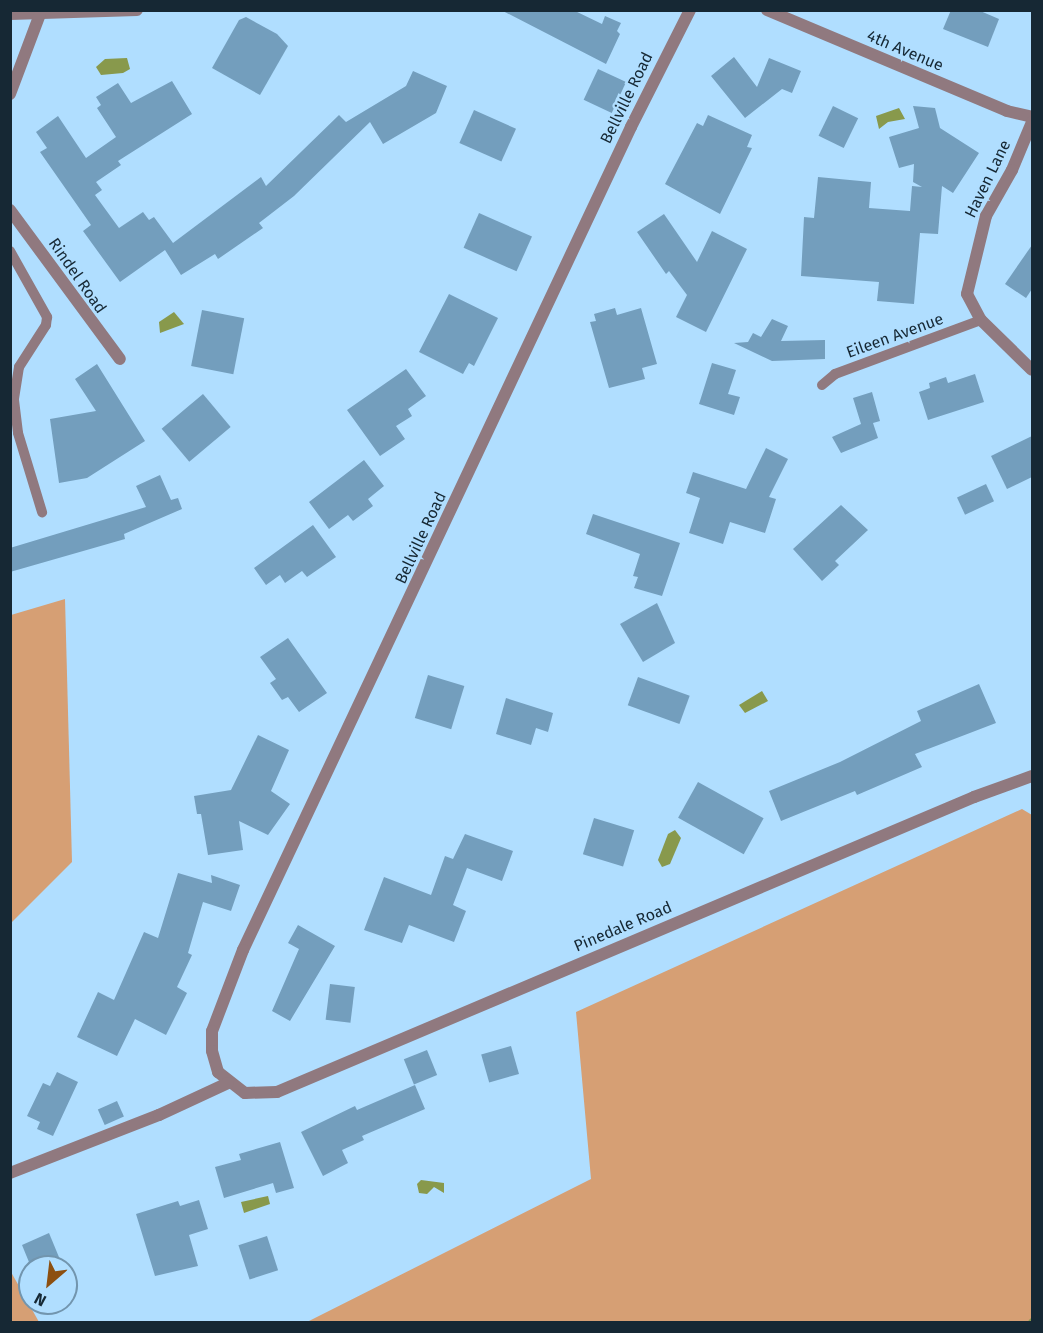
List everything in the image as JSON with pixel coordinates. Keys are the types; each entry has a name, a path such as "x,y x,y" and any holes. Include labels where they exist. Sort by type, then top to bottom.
{"street":[{"path":"10,14 136,10"},
{"name":"Bellville Road","path":"228,1083 218,1072 211,1041 225,990 631,127 690,10"},
{"name":"4th Avenue","path":"767,10 1007,111 1032,117"},
{"path":"10,94 40,14"},
{"name":"Haven Lane","path":"1032,122 980,233 967,294 981,320 1032,370"},
{"name":"Rindel Road","path":"10,210 120,359"},
{"name":"Pinedale Road","path":"228,1083 253,1095 277,1092 974,797 1032,776"},
{"path":"10,1173 159,1116 228,1083"}],"lane":[{"path":"10,251 47,317 46,325 19,367 14,400 18,433 42,512"},
{"name":"Eileen Avenue","path":"822,385 835,374 981,320"}],"shaded area":[{"path":"127,58 130,69 123,73 101,75 96,67 105,59"},
{"path":"899,108 905,119 888,122 879,129 876,116"},
{"path":"174,312 184,324 160,333 159,322"},
{"path":"65,599 72,862 11,923 11,615"},
{"path":"762,691 768,701 745,713 739,705"},
{"path":"1022,809 1032,815 1032,1322 307,1322 591,1179 576,1012"},
{"path":"675,830 681,838 670,864 662,867 658,860 668,834"},
{"path":"421,1180 444,1183 444,1193 434,1187 427,1194 419,1193 417,1184"},
{"path":"268,1196 270,1204 244,1213 241,1202"},
{"path":"11,1272 18,1284 18,1315 35,1315 39,1322 11,1322"}],"building":[{"path":"501,10 573,10 602,24 605,16 621,23 617,31 620,34 606,64"},
{"path":"951,10 978,10 999,19 988,47 943,29"},
{"path":"246,17 277,34 288,46 260,95 212,68 239,20"},
{"path":"734,57 757,87 769,58 801,71 792,93 782,89 745,118 711,76"},
{"path":"598,69 626,82 612,113 584,100"},
{"path":"413,71 447,86 436,113 383,144 370,122 294,196 259,223 263,228 218,259 215,254 181,275 165,250 120,282 83,231 91,225 40,152 47,148 36,132 58,116 86,158 116,137 97,108 101,105 96,97 118,83 131,103 172,81 192,114 118,161 121,165 96,182 102,190 95,195 119,228 143,212 149,220 154,217 173,243 261,177 266,186 339,115 346,122 406,86"},
{"path":"833,106 858,118 844,148 819,136"},
{"path":"913,106 935,108 940,128 979,153 953,193 942,186 938,234 920,233 914,304 877,301 879,282 801,276 804,217 814,218 818,177 871,182 869,208 910,211 912,186 922,187 913,182 914,164 899,168 889,137 919,128"},
{"path":"474,110 516,129 501,162 459,143"},
{"path":"708,115 752,135 747,147 752,148 720,214 665,184 697,123 703,126"},
{"path":"479,213 532,237 517,271 464,248"},
{"path":"664,214 697,262 712,231 747,249 706,332 676,317 687,295 669,271 666,274 637,232"},
{"path":"1032,245 1032,289 1026,298 1005,284"},
{"path":"449,294 498,318 474,366 469,363 463,374 419,352"},
{"path":"615,308 617,315 641,308 657,364 642,368 645,379 609,388 590,322 596,321 594,314"},
{"path":"202,310 244,318 233,374 191,366"},
{"path":"772,319 788,326 781,341 825,340 825,359 772,361 734,343 748,342 753,333 761,337"},
{"path":"712,363 736,370 728,394 740,397 734,415 699,404"},
{"path":"97,364 145,441 87,478 59,483 50,419 96,411 75,379"},
{"path":"406,369 426,396 408,409 412,416 396,426 405,439 380,456 347,410"},
{"path":"975,374 984,402 928,420 919,392 930,388 929,383 946,377 948,383"},
{"path":"872,392 880,421 873,423 878,438 841,453 832,437 861,424 853,398"},
{"path":"203,394 231,427 189,462 162,429"},
{"path":"1032,436 1032,477 1007,489 991,456"},
{"path":"766,448 788,459 769,497 776,499 765,533 730,522 723,544 689,533 700,498 686,493 693,472 746,489"},
{"path":"364,460 384,486 368,499 373,506 353,521 348,515 329,529 309,502"},
{"path":"160,475 171,500 178,498 182,509 124,534 125,539 10,572 10,548 146,507 136,486"},
{"path":"986,484 994,501 965,515 957,498"},
{"path":"841,505 868,530 835,561 839,565 822,581 793,549"},
{"path":"593,514 680,543 662,596 634,588 638,577 633,576 640,554 586,534"},
{"path":"313,525 336,557 307,577 302,571 285,583 280,575 266,585 254,568"},
{"path":"657,603 675,643 643,662 620,624"},
{"path":"288,638 327,693 299,712 288,697 282,700 270,683 276,679 260,657"},
{"path":"428,675 464,686 451,729 415,718"},
{"path":"638,677 690,696 679,724 628,705"},
{"path":"979,684 996,723 915,754 922,767 857,795 855,791 781,821 769,791 840,762 921,721 917,711"},
{"path":"506,698 553,713 548,732 536,728 531,745 496,734"},
{"path":"258,735 289,750 271,791 290,804 268,835 239,821 243,850 208,855 201,814 197,814 194,796 231,790"},
{"path":"698,782 764,818 744,854 678,818"},
{"path":"594,818 634,830 623,867 583,854"},
{"path":"465,834 513,851 502,881 467,868 453,905 466,911 454,942 409,925 402,943 364,930 384,877 431,895 445,856 453,859"},
{"path":"178,873 212,883 211,875 240,885 231,911 203,902 188,953 192,955 177,987 187,993 166,1035 135,1019 117,1056 77,1037 98,992 114,1000 144,932 158,938"},
{"path":"298,925 335,946 290,1021 272,1011 299,949 288,943"},
{"path":"330,984 355,987 350,1023 326,1020"},
{"path":"511,1046 519,1074 489,1082 481,1055"},
{"path":"427,1050 437,1075 414,1084 404,1059"},
{"path":"57,1072 78,1082 53,1136 37,1129 40,1122 27,1116 43,1083 50,1086"},
{"path":"415,1085 425,1109 362,1136 364,1140 342,1150 348,1163 323,1176 301,1132 355,1106 357,1110"},
{"path":"117,1101 124,1117 105,1125 98,1110"},
{"path":"280,1142 294,1188 276,1193 273,1183 224,1198 215,1167 241,1160 239,1154"},
{"path":"199,1200 208,1229 189,1235 198,1266 155,1276 136,1214 178,1201 180,1206"},
{"path":"49,1233 58,1255 26,1255 22,1245"},
{"path":"267,1236 278,1270 250,1280 238,1245"}]}
